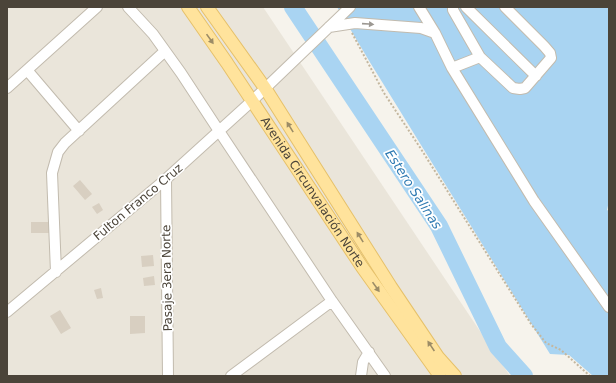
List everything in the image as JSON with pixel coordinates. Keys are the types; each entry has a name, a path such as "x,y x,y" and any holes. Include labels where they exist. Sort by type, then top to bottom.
{"main road":[{"name":"Avenida Circunvalación Norte","path":"188,7 362,267 409,324 455,376"},
{"name":"Avenida Circunvalación Norte","path":"207,7 265,88 391,287 409,324 440,376"}],"street":[{"path":"7,88 97,7"},
{"path":"128,7 153,34 181,73 332,301 385,376"},
{"name":"Fulton Franco Cruz","path":"7,312 166,179 252,101 350,7"},
{"path":"419,7 435,33 452,68 534,201 609,307"},
{"path":"452,7 480,57 513,88 525,88 548,63 551,58 550,53 505,7"},
{"path":"466,7 536,76"},
{"path":"329,27 356,23 421,28 435,33"},
{"path":"56,272 52,173 58,152 65,143 165,51"},
{"path":"452,68 480,57"},
{"path":"27,70 79,131"},
{"name":"Pasaje 3era Norte","path":"166,179 168,376"},
{"path":"231,376 332,301"},
{"path":"361,376 363,362 369,352"}],"path":[{"path":"348,24 353,37 384,93 531,324 546,343 561,350 590,376"}],"shaded area":[{"path":"7,7 263,7 510,376 7,376"}],"water":[{"path":"337,7 609,7 609,201 607,210 609,211 609,375 593,376 569,355 550,354"}],"building":[{"path":"80,180 92,194 85,200 73,186"},
{"path":"99,203 103,210 97,214 92,207"},
{"path":"31,222 51,222 52,233 31,233"},
{"path":"153,255 154,266 142,267 141,256"},
{"path":"154,276 155,285 144,286 143,278"},
{"path":"101,288 103,298 97,299 94,290"},
{"path":"60,310 71,328 61,334 50,316"},
{"path":"130,316 145,316 145,333 130,334"}],"waterway":[{"name":"Estero Salinas","path":"293,7 439,226 498,347 524,376"}]}
